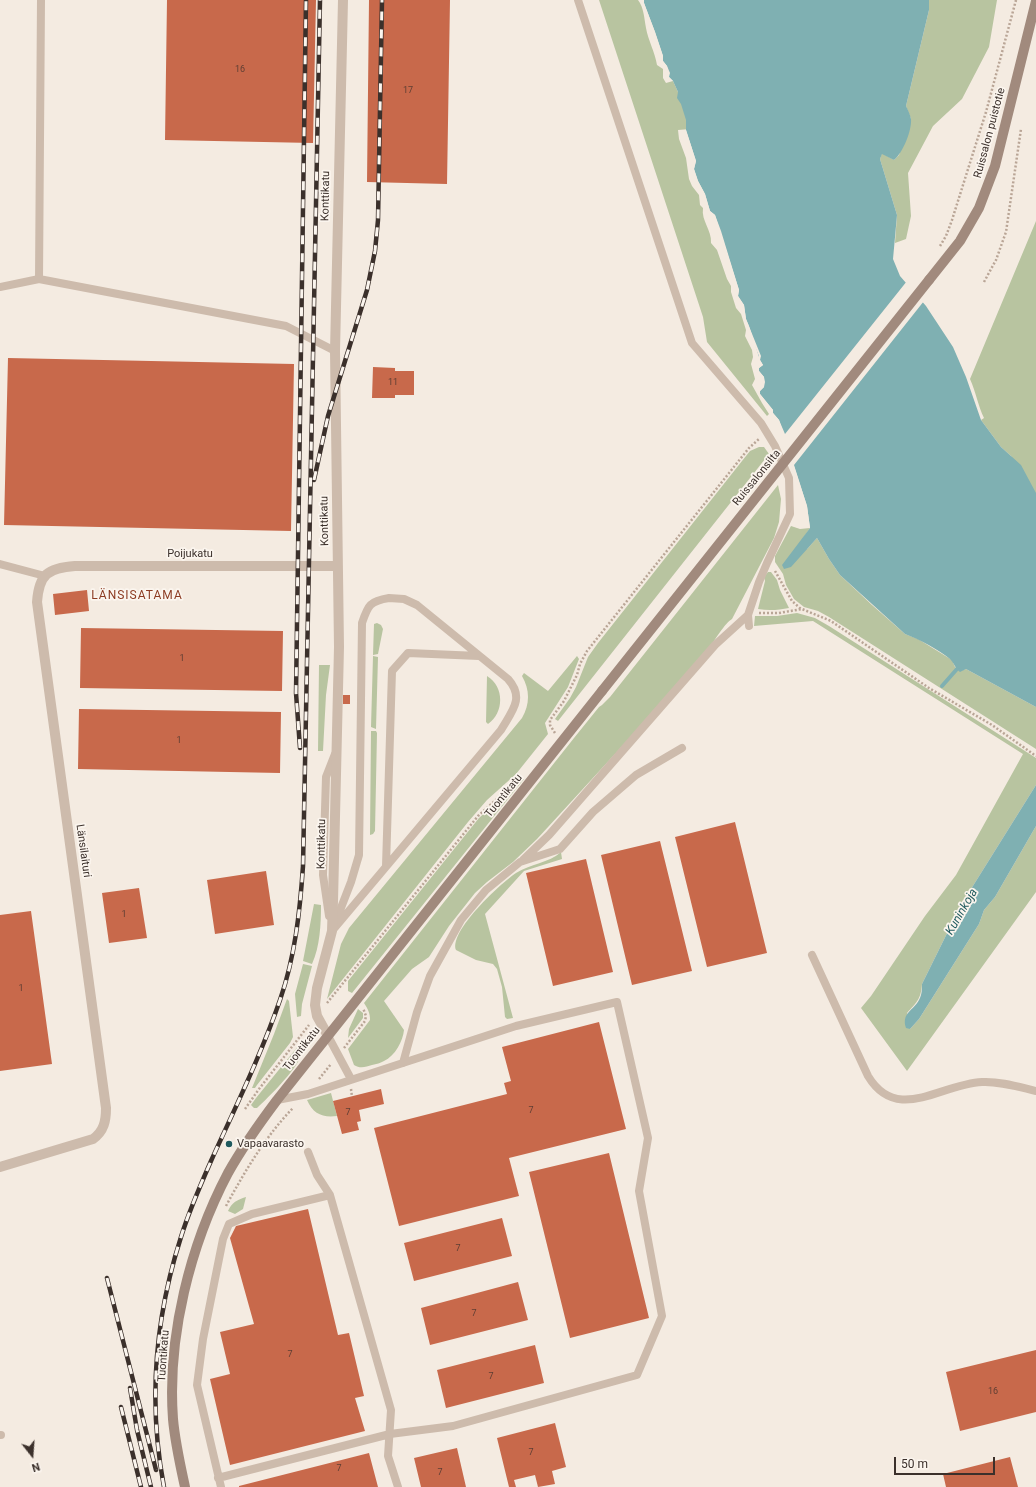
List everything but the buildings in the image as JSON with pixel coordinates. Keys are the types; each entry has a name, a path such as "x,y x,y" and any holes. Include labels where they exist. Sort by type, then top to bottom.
{"street":[{"name":"Konttikatu","path":"328,1036 316,1016 315,1005 317,988 332,931 338,647 335,351 342,0"},
{"name":"Ruissalon puistotie","path":"930,280 964,234 979,208 995,166 1036,1"},
{"name":"Ruissalonsilta","path":"602,691 930,280"},
{"name":"Poijukatu","path":"45,576 56,568 75,566 337,566"},
{"name":"Länsilaituri","path":"0,1168 93,1139 101,1132 106,1118 106,1108 37,602 38,589 45,576"},
{"name":"Tuontikatu","path":"185,1487 175,1437 173,1402 176,1341 184,1295 196,1248 215,1200 228,1173 246,1142 277,1100 602,691"}],"lane":[{"path":"39,279 41,0"},
{"path":"578,0 692,343 762,423 789,478 790,514 769,559 748,615 749,626"},
{"path":"0,287 39,279 286,326 335,351"},
{"path":"0,564 45,576"},
{"path":"389,598 404,599 417,605 508,679 515,687 517,703 501,730 332,931 351,882 359,855 362,623 367,608 376,600 389,598"},
{"path":"403,1063 417,1012 430,976 461,920 486,890 520,862 549,835 715,645 748,615"},
{"path":"386,866 392,671 408,653 479,656"},
{"path":"520,862 560,849 593,812 636,775 682,748"},
{"path":"812,955 868,1076 874,1086 890,1098 909,1100 959,1086 983,1082 998,1082 1036,1091"},
{"path":"218,1478 390,1434 453,1426 637,1375 662,1316 639,1190 648,1138 617,1002 516,1026 308,1094 277,1100"},
{"path":"328,1036 351,1079"},
{"path":"308,1152 317,1174 330,1195 391,1410 388,1456 398,1487"},
{"path":"221,1487 197,1385 223,1239 229,1224 252,1214 330,1195"}],"path":[{"path":"939,248 946,236 952,220 986,112 1016,0"},
{"path":"984,282 996,260 1006,232 1020,129"},
{"path":"555,733 550,725 550,720 564,700 587,651 749,448 768,433"},
{"path":"769,559 792,601 802,609 831,621 929,688 992,725 1036,756"},
{"path":"748,615 756,613 779,613 802,609"},
{"path":"550,739 560,727"},
{"path":"328,1002 478,816 512,785"},
{"path":"348,1044 365,1021 366,1016 363,1008"},
{"path":"246,1109 259,1089 301,1035"},
{"path":"272,1134 289,1113 308,1094 331,1064"}],"green space":[{"path":"599,0 638,0 643,10 647,33 657,65 663,69 663,78 666,83 673,81 678,92 690,129 678,130 679,139 686,158 689,179 699,195 700,205 703,208 711,243 717,250 731,286 731,292 736,308 741,314 746,330 745,336 752,350 753,357 751,364 755,379 752,385 769,414 767,416 707,342 703,317"},
{"path":"929,0 997,0 989,47 962,99 933,126 908,173 911,216 906,239 895,243 897,215 880,159 882,153 894,160 899,155 911,119 906,106 929,10"},
{"path":"1036,221 1036,519 1011,456 1001,447 981,420 984,418 970,379"},
{"path":"759,447 764,447 769,454 558,721 555,719 570,698 588,657 598,643 750,451"},
{"path":"778,485 781,499 779,522 774,538 732,619 723,628 709,649 537,839 513,862 475,893 449,926 429,957 412,969 384,1001 404,1030 402,1039 392,1056 380,1063 368,1066 358,1067 354,1065 348,1049 370,1020 370,1015 364,1003 574,738 599,707 610,697"},
{"path":"791,526 800,529 810,528 802,540 807,549 817,538 840,575 905,634 918,639 952,660 955,667 960,671 966,669 1036,707 1036,749 829,617 818,611 804,607 794,599 786,585 783,574 775,562 775,556"},
{"path":"768,572 771,572 777,580 789,608 774,610 758,609 765,581 764,577"},
{"path":"797,613 815,618 829,626 1036,758 1036,785 961,905 922,984 916,1003 907,1013 910,1029 919,1019 979,924 984,910 995,897 1036,826 1036,892 907,1071 861,1008 871,996 925,916 956,875 1023,754 813,621 754,626 755,616 777,616"},
{"path":"377,623 381,625 383,629 378,654 373,655 374,624"},
{"path":"373,656 378,657 376,729 371,727"},
{"path":"577,656 579,659 568,687 545,723 548,734 516,774 487,800 468,822 327,999 341,944 349,928 522,718 528,702 528,692 522,676 524,673 548,691"},
{"path":"319,665 330,665 326,695 323,751 318,751"},
{"path":"487,676 497,687 500,700 497,713 488,724 486,722"},
{"path":"371,731 376,731 377,733 375,831 370,835"},
{"path":"522,779 524,779 352,993 348,991 348,981 479,818"},
{"path":"561,852 562,859 524,871 485,914 513,1018 507,1019 505,1017 502,987 497,969 493,964 476,960 456,950 456,942 460,931 468,920 478,908 509,878 521,870 551,859"},
{"path":"314,904 321,905 321,920 320,935 312,964 303,961"},
{"path":"303,964 312,966 302,1004 301,1016 297,1017 295,994"},
{"path":"287,999 289,1001 293,1037 255,1088 252,1088 274,1034"},
{"path":"358,1009 363,1013 363,1018 348,1038 349,1029"},
{"path":"303,1040 301,1056 293,1069 281,1084 257,1108 254,1108 251,1105 256,1098"},
{"path":"331,1093 337,1116 323,1116 315,1112 309,1105 307,1100"},
{"path":"246,1197 243,1209 235,1214 228,1211 231,1205"}],"water":[{"path":"644,0 929,0 929,10 906,106 911,119 908,135 904,147 894,160 882,154 880,159 897,215 893,259 900,276 926,306 953,347 966,377 981,420 1001,447 1021,465 1036,493 1036,707 966,669 960,672 951,661 935,648 905,634 840,575 817,538 791,567 784,569 782,565 810,528 807,506 779,420 760,394 760,391 764,387 764,377 759,371 759,368 763,365 746,319 744,305 738,296 739,290 715,215 710,211 705,194 694,169 696,161 686,130 686,120 681,104 677,98 678,92 673,81 669,77 667,66 663,61 663,56"},
{"name":"Kuninkoja","path":"1036,785 1036,826 995,897 984,910 979,924 919,1019 910,1029 906,1028 905,1019 920,998 922,984 961,905"}],"pier":[{"path":"642,0 644,1 655,32 663,56 663,61 670,73 669,77 673,81 667,78 668,73 666,67 661,62 661,57 642,4"},
{"path":"684,130 686,130 696,161 694,169 698,181 705,194 710,211 715,215 721,231 739,290 738,296 744,305 746,319 761,356 760,360 763,365 759,368 759,371 764,377 765,382 760,394 773,410 773,413 779,420 785,434 907,281 924,301 794,465 807,506 810,528 807,528 805,506 777,421 758,394 758,390 762,386 763,382 757,371 760,365 758,361 759,356 744,320 742,305 736,296 737,290 719,232 713,217 708,212 703,195 692,170 694,161"}],"waterway":[{"path":"942,686 957,669"}],"railway":[{"path":"300,748 296,693 306,0"},
{"path":"164,1487 156,1424 155,1392 160,1330 165,1298 184,1227 211,1161 273,1021 290,967 300,900 303,866 320,0"},
{"path":"314,480 328,416 367,290 375,251 378,220 382,0"},
{"path":"107,1278 156,1470"},
{"path":"130,1388 137,1430 151,1487"},
{"path":"121,1407 141,1487"}],"place":[{"name":"Vapaavarasto","path":"229,1144"}],"district":[{"name":"LÄNSISATAMA","path":"137,596"}]}
